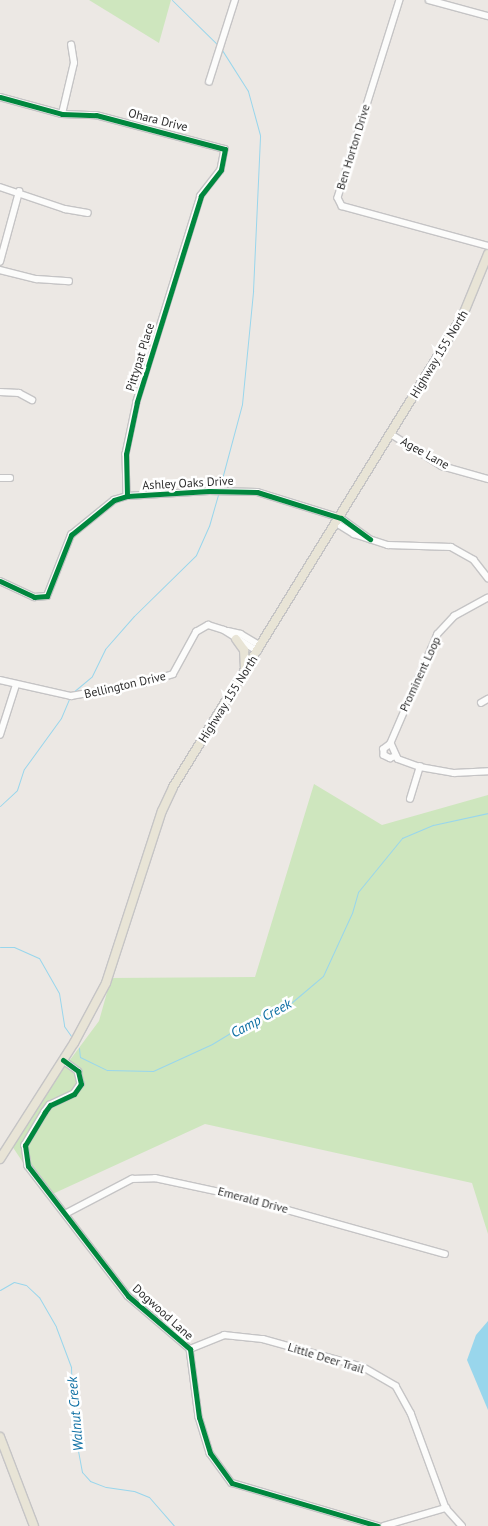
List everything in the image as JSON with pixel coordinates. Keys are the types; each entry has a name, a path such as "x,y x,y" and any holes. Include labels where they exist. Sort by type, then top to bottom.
{"main road":[{"name":"Highway 155 North","path":"0,1159 89,1017 116,961 162,811 469,305 488,254"},
{"path":"236,639 246,656 245,672"},
{"path":"0,1437 34,1526"}],"street":[{"path":"209,82 234,0"},
{"name":"Ben Horton Drive","path":"400,0 338,198 342,206 356,211 488,246"},
{"path":"429,0 488,16"},
{"path":"62,114 74,63 71,45"},
{"name":"Ohara Drive","path":"0,97 62,114 96,115 225,149 221,170 201,196 191,226"},
{"path":"0,187 65,209 88,213"},
{"path":"0,262 19,192"},
{"name":"Pittypat Place","path":"126,496 128,434 191,226"},
{"path":"0,270 37,279 69,281"},
{"path":"0,392 19,393 32,400"},
{"name":"Agee Lane","path":"391,434 442,466 488,479"},
{"path":"0,478 10,478"},
{"name":"Ashley Oaks Drive","path":"0,581 34,597 47,596 71,535 114,500 126,496 238,490 283,498 339,521 370,539 392,546 434,544 451,547 474,560 488,578"},
{"name":"Prominent Loop","path":"391,744 438,634 455,616 488,598"},
{"name":"Bellington Drive","path":"0,680 70,696 144,683 173,674 201,627 208,625 241,634 259,649"},
{"path":"224,630 236,639 259,649"},
{"path":"0,735 16,685"},
{"path":"481,703 488,699"},
{"path":"396,756 390,758 384,755 384,749 391,744 396,756 420,767 454,773 488,770"},
{"path":"410,799 420,767"},
{"name":"Dogwood Lane","path":"63,1060 78,1071 82,1079 79,1090 50,1105 31,1134 24,1154 28,1166 128,1296 190,1349 199,1417 210,1453 232,1483 378,1526"},
{"name":"Emerald Drive","path":"65,1214 132,1179 155,1178 234,1195 445,1254"},
{"name":"Little Deer Trail","path":"190,1349 224,1334 263,1339 363,1367 396,1386 411,1413 446,1508 462,1526"},
{"path":"384,1526 446,1508"}],"green space":[{"path":"89,0 171,0 159,43"},
{"path":"314,784 382,825 488,795 488,1234 472,1183 205,1124 46,1197 12,1146 23,1123 99,1021 111,978 255,977"}],"water":[{"path":"488,1321 488,1410 467,1360 476,1335"}],"waterway":[{"path":"172,0 218,45"},
{"path":"219,490 242,404 253,291 260,135 248,91 222,50"},
{"path":"72,693 92,676 105,649 134,616 196,555 209,526 218,494"},
{"path":"0,806 17,790 24,769 61,718 69,699"},
{"name":"Camp Creek","path":"79,1048 80,1057 107,1070 153,1071 212,1044 258,1016 291,1003 323,976 352,913 358,892 402,838 433,825 488,813"},
{"name":"Camp Creek","path":"0,947 14,947 39,958 59,993 64,1026 71,1036"},
{"name":"Walnut Creek","path":"0,1290 14,1282 26,1285 39,1297 56,1327 71,1367 73,1424 82,1472 90,1481 106,1487 134,1491 149,1497 174,1526"}],"cycle path":[{"path":"0,97 62,114 96,115 225,149 221,170 201,196 137,402 126,454 127,496"},
{"path":"0,581 34,597 47,596 71,535 114,500 127,496 209,491 257,492 341,518 370,539"},
{"path":"63,1060 78,1071 81,1084 74,1094 50,1105 45,1112 25,1145 28,1166 128,1296 190,1349 199,1417 210,1453 232,1483 378,1526"}]}
